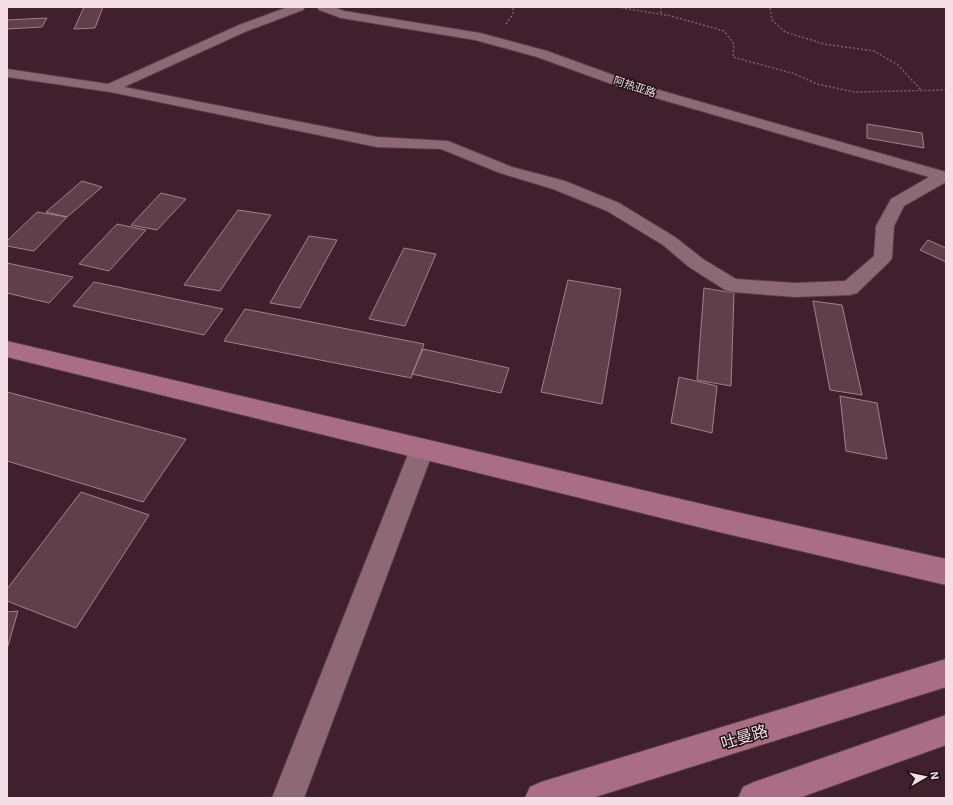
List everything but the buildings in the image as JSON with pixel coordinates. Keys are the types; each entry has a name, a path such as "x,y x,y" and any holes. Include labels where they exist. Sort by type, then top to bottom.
{"main road":[{"path":"7,349 716,519 946,572"},
{"name":"吐曼路","path":"541,798 946,673"},
{"path":"754,798 946,730"}],"street":[{"path":"110,88 243,28 299,7"},
{"name":"阿热亚路","path":"323,7 341,14 476,36 542,54 633,87 945,176"},
{"path":"7,73 110,88 377,142 443,144 506,170 559,185 613,207 669,241 696,263 732,284 795,290 850,288 883,258 885,226 897,203 945,176"},
{"path":"288,798 422,449"}],"path":[{"path":"618,7 661,14 724,31 734,44 733,57 795,74 817,84 854,92 946,90"},
{"path":"661,7 661,14"},
{"path":"766,7 770,8 772,20 785,32 824,44 874,51 898,65 922,91"}]}
